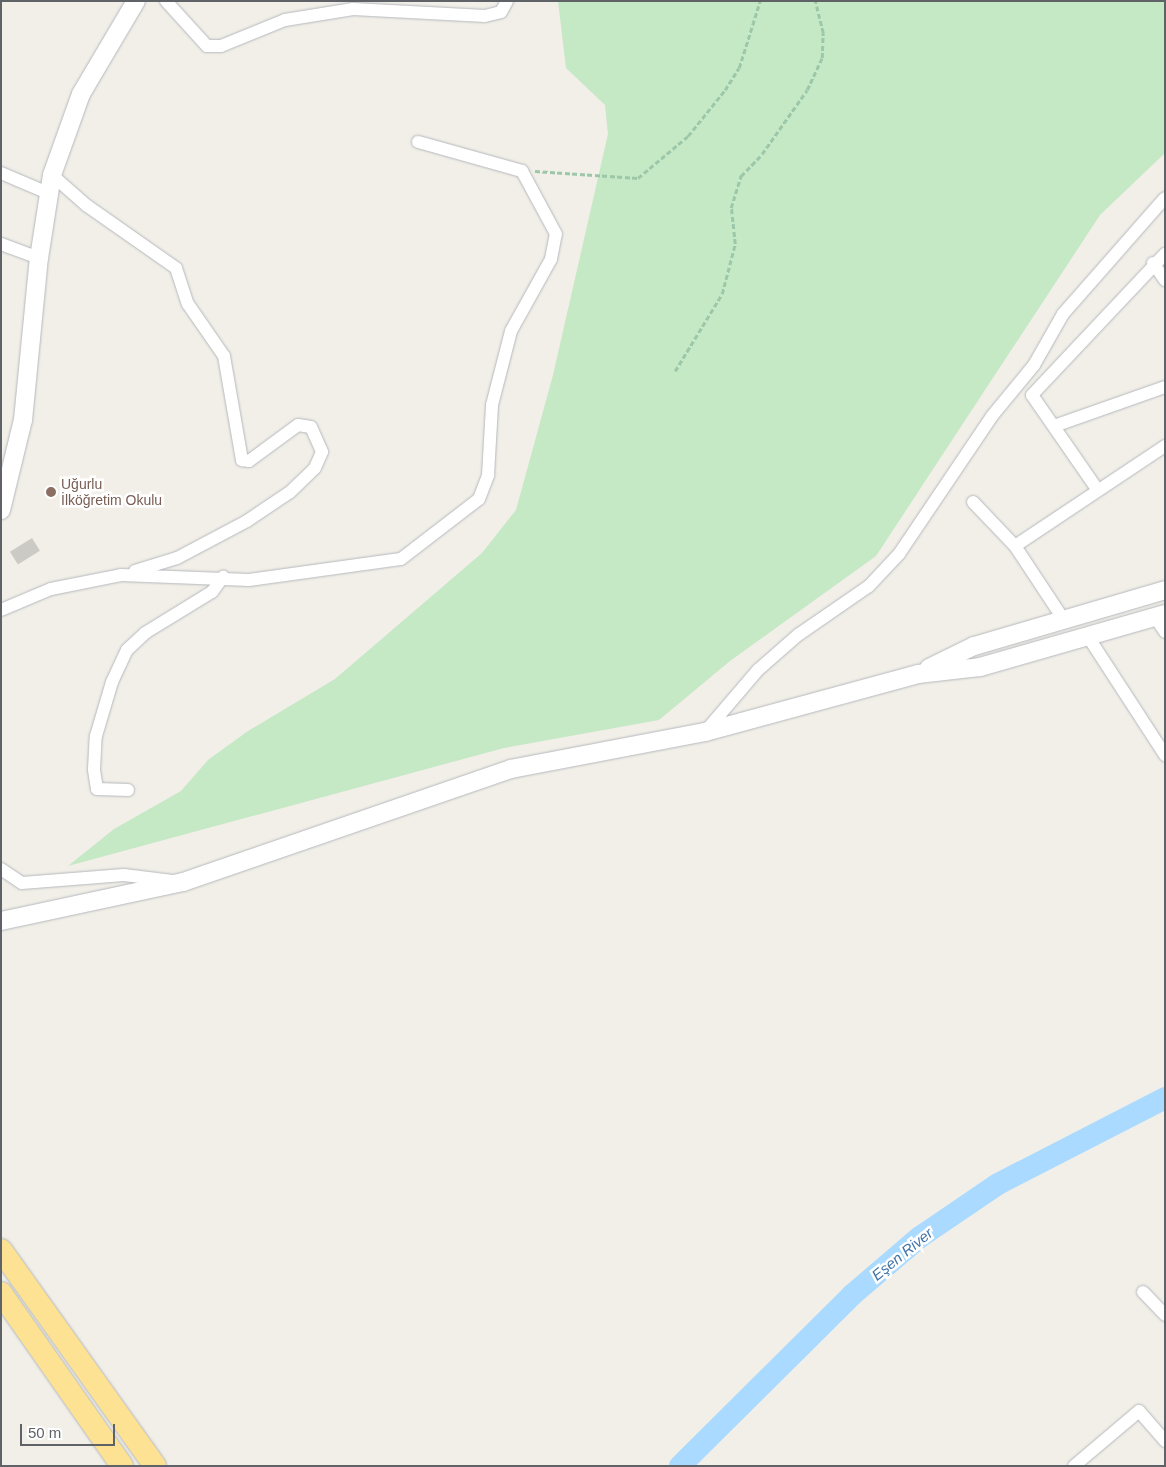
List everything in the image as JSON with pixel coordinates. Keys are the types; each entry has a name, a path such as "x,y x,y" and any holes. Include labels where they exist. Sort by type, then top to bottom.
{"highway":[{"path":"1,1250 155,1466"},
{"path":"1,1293 122,1466"}],"street":[{"path":"3,501 23,420 39,258 52,175 81,94 136,1"},
{"path":"166,1 207,46 221,46 285,20 353,9 485,16 501,12 507,1"},
{"path":"121,575 223,577 249,580 401,559 480,499 488,475 492,404 511,331 551,259 556,234 522,171 418,142"},
{"path":"1,173 48,193"},
{"path":"1,610 51,589 121,575 177,558 247,521 290,492 315,468 322,452 311,427 298,425 249,461 242,460 224,356 188,304 176,268 86,205 52,175"},
{"path":"705,732 758,670 798,635 869,586 899,554 992,416 1034,365 1063,314 1165,198"},
{"path":"1,244 39,258"},
{"path":"1097,489 1056,425 1032,395 1153,263 1165,254"},
{"path":"1153,263 1165,280"},
{"path":"1056,425 1165,387"},
{"path":"1015,546 1097,489 1163,451"},
{"path":"973,502 1015,546 1064,620"},
{"path":"128,790 97,790 94,768 96,736 112,682 127,650 146,633 212,592 223,577"},
{"path":"918,674 974,646 1165,590"},
{"path":"1,921 183,882 511,769 705,732 918,674 980,667 1089,638 1160,616 1165,632"},
{"path":"1089,638 1165,755"},
{"path":"1,869 22,883 124,875 183,882"},
{"path":"1143,1292 1165,1315"},
{"path":"1074,1466 1139,1411 1165,1440"}],"path":[{"path":"522,171 638,178 688,136 725,90 739,68 760,1"},
{"path":"675,371 722,294 735,244 731,208 741,176 762,154 796,106 822,58 815,1"}],"green space":[{"path":"558,1 1165,1 1165,153 1100,215 876,556 730,661 659,720 504,748 68,866 114,829 181,791 208,760 248,731 335,679 482,553 516,510 553,375 608,134 605,105 566,68"}],"building":[{"path":"32,538 40,551 18,564 10,552"}],"waterway":[{"name":"Eşen River","path":"680,1466 852,1295 920,1237 998,1184 1165,1098"}],"place":[{"name":"Uğurlu İlköğretim Okulu","path":"51,492"}]}
